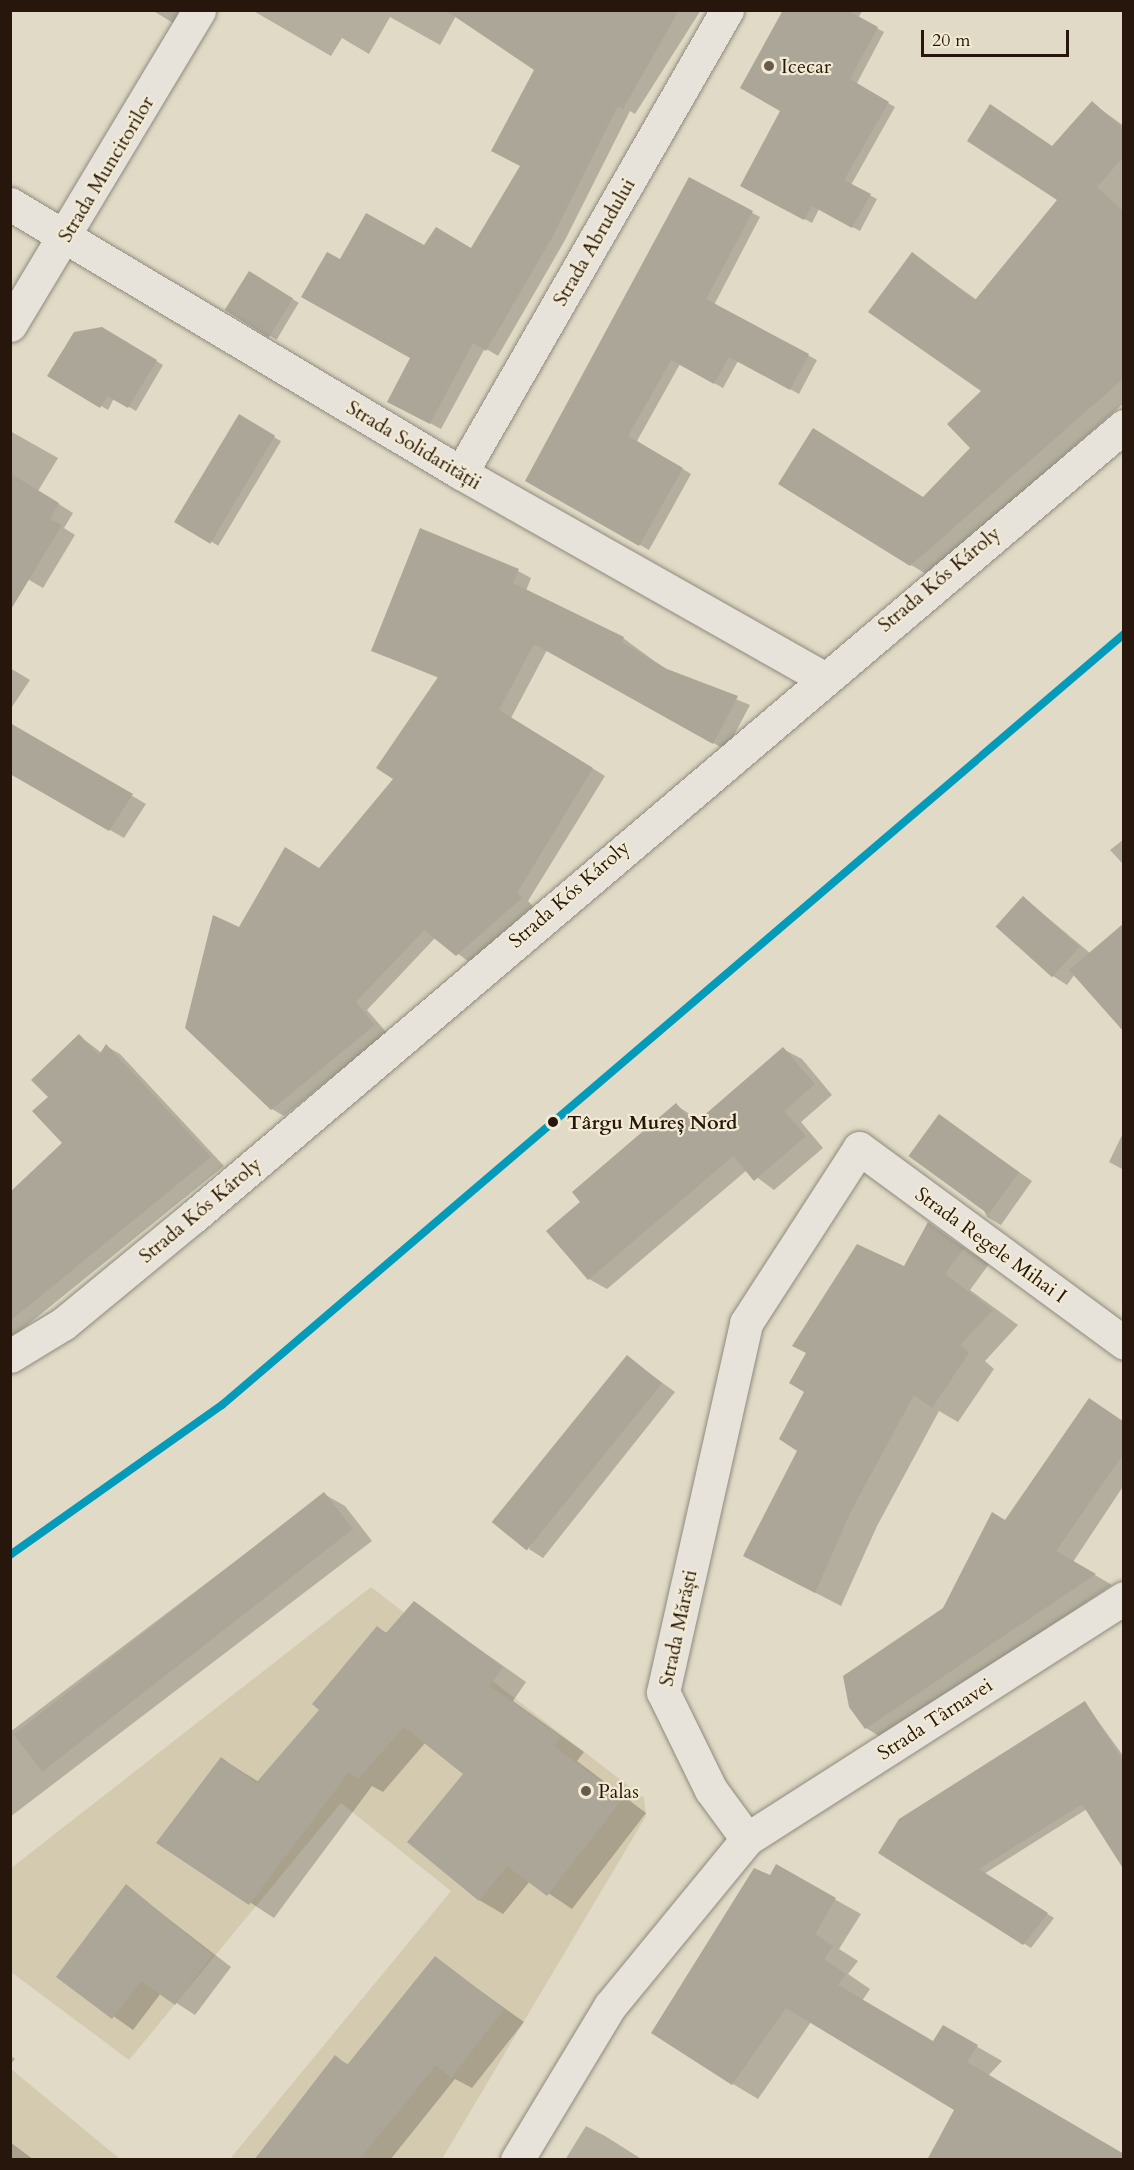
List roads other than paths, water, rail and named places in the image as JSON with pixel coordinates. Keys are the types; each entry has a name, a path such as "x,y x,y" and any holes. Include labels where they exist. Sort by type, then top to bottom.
{"street":[{"name":"Strada Muncitorilor","path":"10,325 66,237 199,10"},
{"name":"Strada Abrudului","path":"462,473 727,10"},
{"name":"Strada Solidarității","path":"10,204 462,473 822,677"},
{"name":"Strada Kós Károly","path":"10,1356 63,1324 184,1224 822,677 1124,426"},
{"name":"Strada Regele Mihai I","path":"859,1148 1124,1343"},
{"name":"Strada Mărăști","path":"747,1839 711,1790 663,1692 746,1323 859,1148"},
{"name":"Strada Târnavei","path":"747,1839 1124,1598"},
{"path":"517,2160 610,2006 747,1839"}],"place":[{"name":"Icecar","path":"769,66"},
{"name":"Târgu Mureș Nord","path":"553,1122"},
{"name":"Palas","path":"586,1791"}]}
